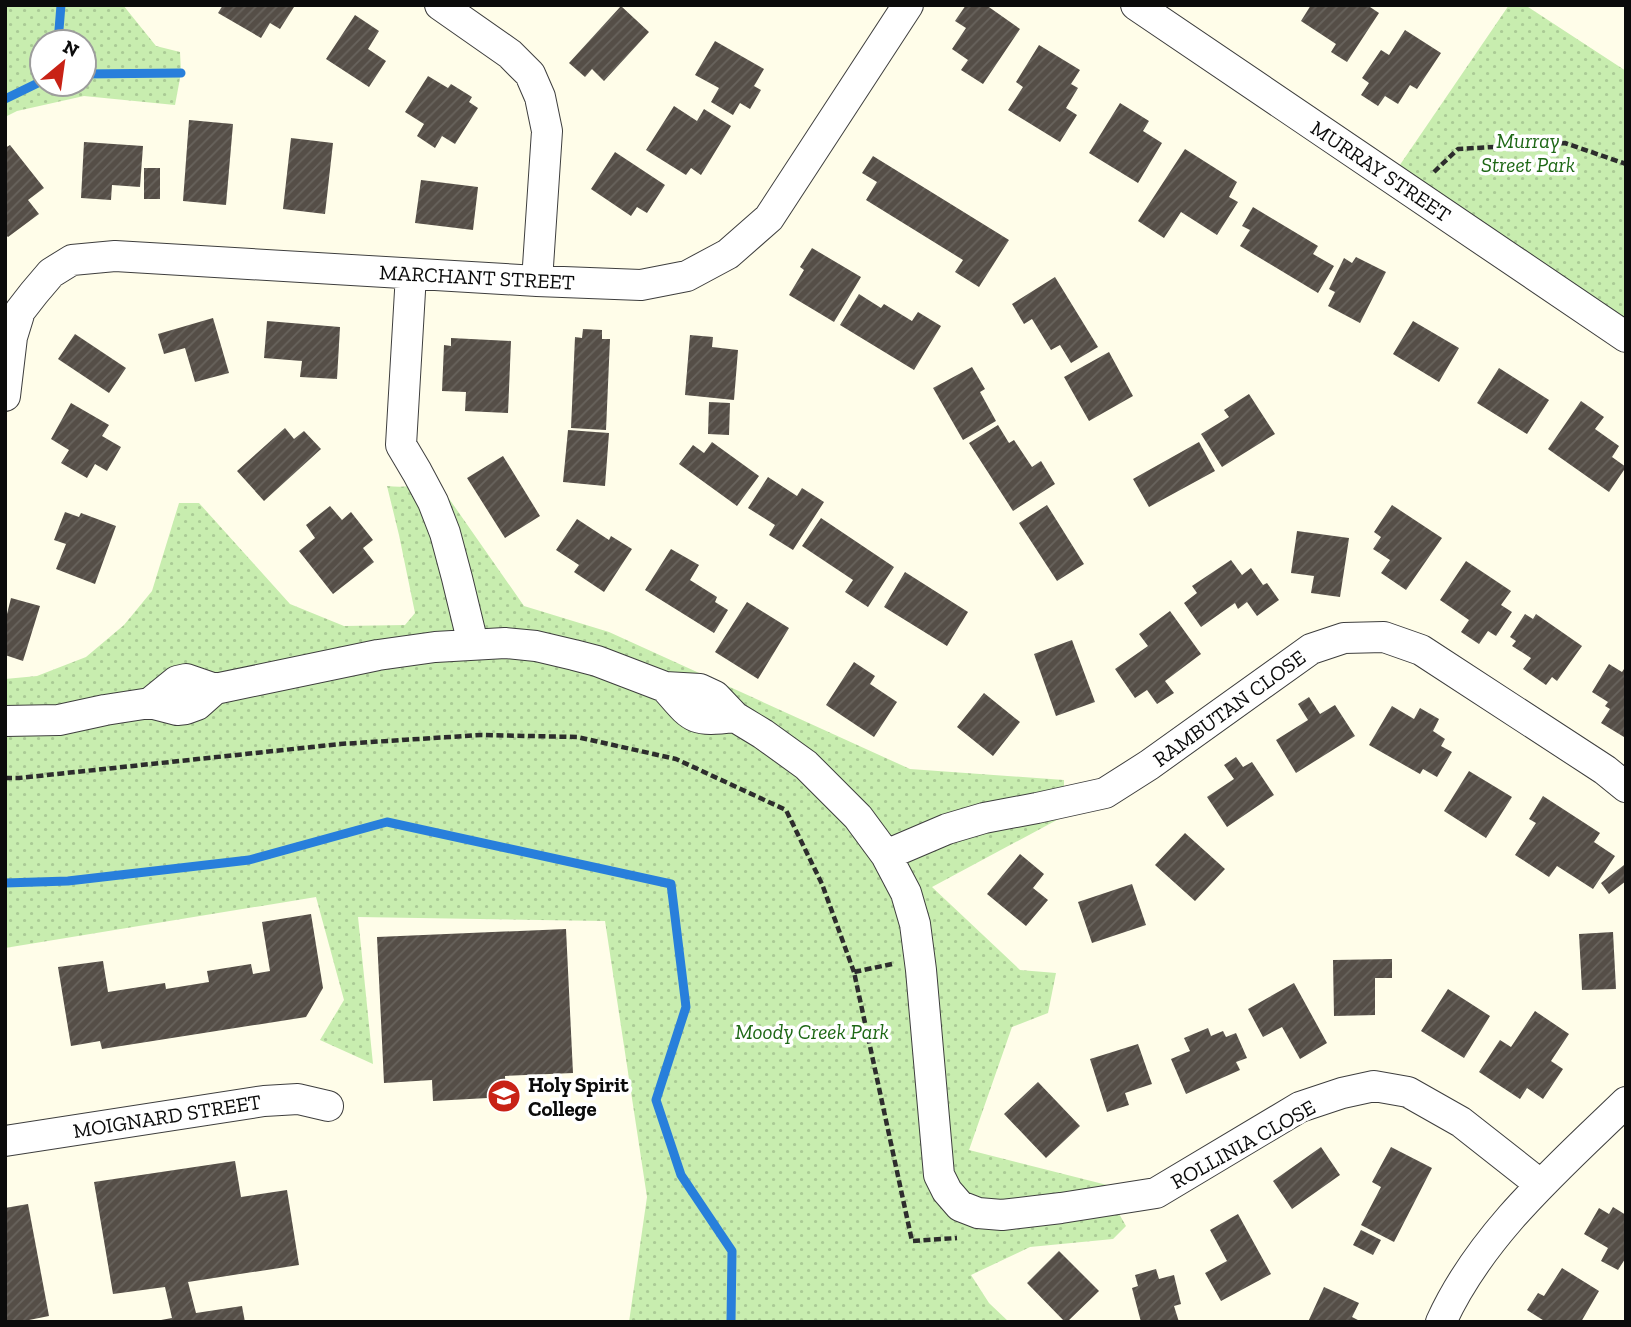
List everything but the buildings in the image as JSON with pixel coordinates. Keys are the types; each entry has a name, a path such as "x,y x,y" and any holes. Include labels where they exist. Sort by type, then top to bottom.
{"street":[{"path":"440,5 510,54 530,74 540,97 547,131 537,281"},
{"name":"MARCHANT STREET","path":"5,396 12,337 20,311 51,273 72,260 115,256 641,285 687,276 728,254 769,218 908,5"},
{"name":"MURRAY STREET","path":"1136,5 1626,337"},
{"path":"411,274 401,445 433,502 445,533 473,644"},
{"name":"RAMBUTAN CLOSE","path":"886,855 947,829 984,818 1105,793 1149,765 1311,649 1343,638 1384,637 1421,650 1605,770 1626,787"},
{"path":"5,721 59,720 150,703 177,710 186,709 197,705 215,689 377,655 435,647 505,643 549,649 597,661 665,687 708,692 735,717 806,765 858,817 886,855 906,892 915,924 919,958"},
{"name":"ROLLINIA CLOSE","path":"919,958 939,1175 947,1191 960,1206 978,1213 1002,1215 1156,1193 1300,1107 1374,1086 1408,1092 1461,1122 1541,1185"},
{"name":"MOIGNARD STREET","path":"5,1141 264,1101 298,1099 328,1106"},
{"path":"1441,1322 1501,1227 1626,1102"}],"path":[{"path":"1413,193 1458,149 1564,143 1626,164"},
{"path":"5,778 340,744 481,735 577,737 676,760 786,810 822,884 854,972 912,1241"},
{"path":"854,972 919,958"}],"green space":[{"path":"5,5 123,5 156,46 180,52 181,73 175,105 98,97 98,28 28,28 28,98 75,98 17,111 5,117"},
{"name":"Murray Street Park","path":"1509,5 1525,5 1626,71 1626,337 1391,178"},
{"name":"Moody Creek Park","path":"436,480 524,606 609,632 910,769 1064,780 1068,814 932,887 1020,970 1056,973 1048,1013 1012,1027 969,1150 1107,1185 1110,1198 1126,1226 1113,1239 1030,1247 971,1275 989,1303 1009,1322 629,1322 647,1197 605,921 358,917 373,1064 320,1040 344,1000 316,897 5,948 5,679 37,676 86,657 124,625 152,591 179,503 199,503 290,604 344,626 405,625 415,613 387,486 412,486"}],"waterway":[{"path":"59,28 61,5"},
{"path":"98,74 181,73"},
{"path":"5,99 28,88"},
{"path":"5,883 68,881 249,860 387,822 671,884 686,1007 656,1100 681,1175 732,1251 731,1322"}],"place":[{"name":"Holy Spirit College","path":"504,1096"}]}
